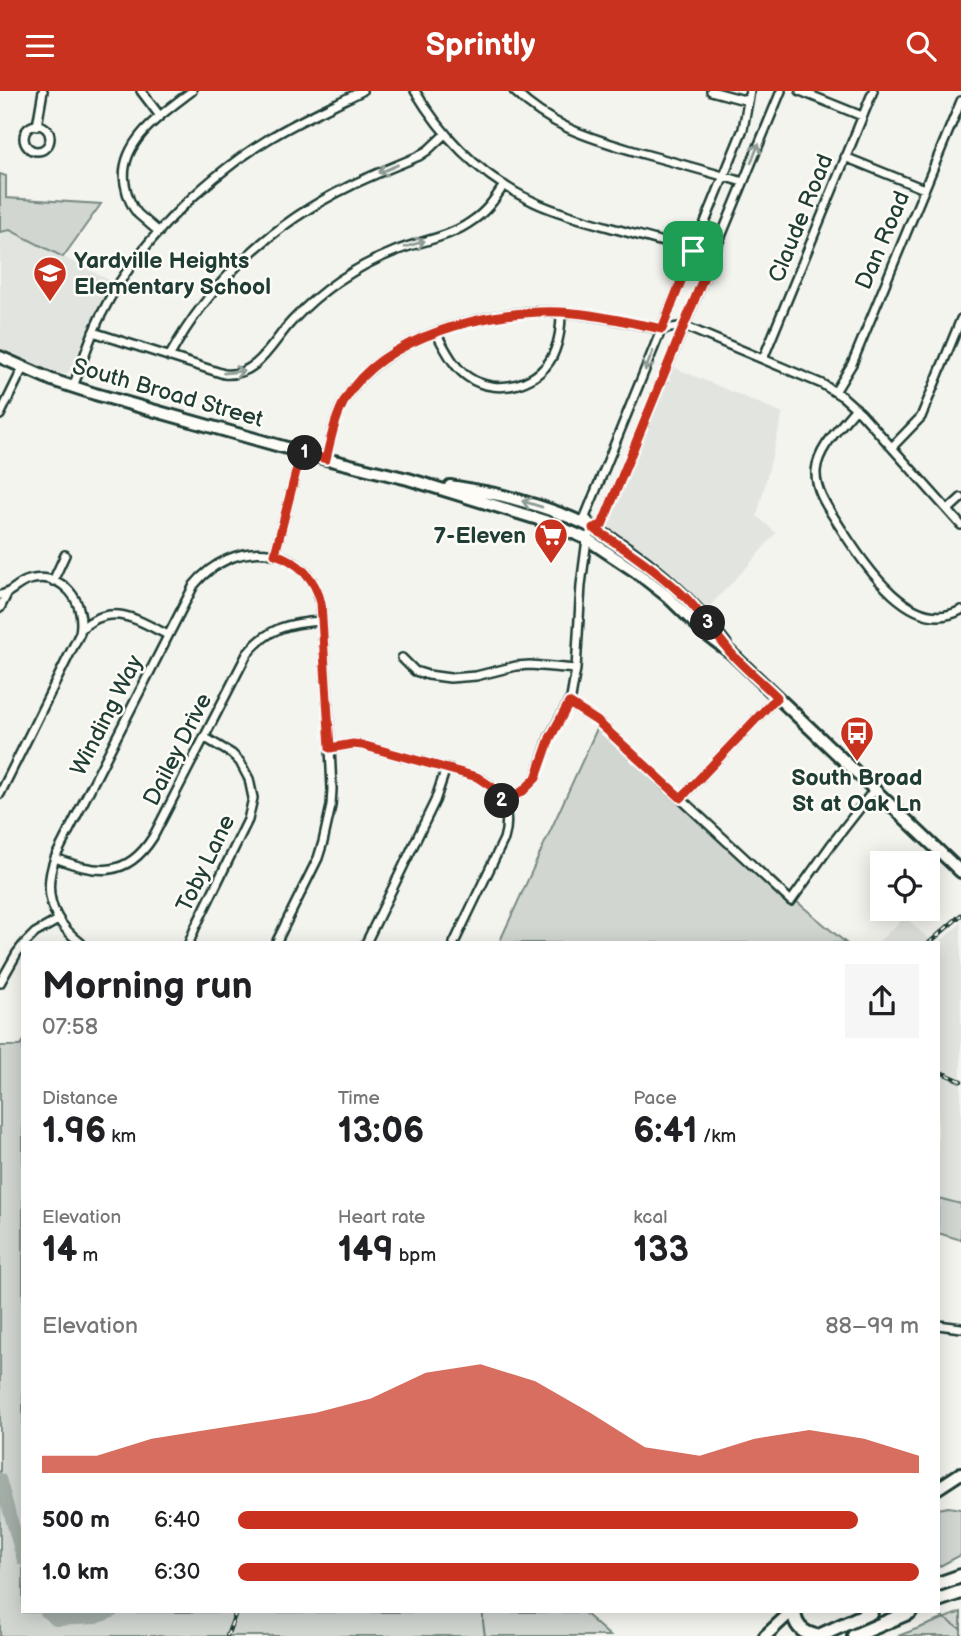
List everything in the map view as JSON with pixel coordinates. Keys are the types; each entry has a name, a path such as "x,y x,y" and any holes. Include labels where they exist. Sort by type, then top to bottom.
{"highway":[{"path":"940,1583 961,1576"},
{"path":"940,1600 961,1592"},
{"path":"792,1613 794,1620 806,1634 818,1636 869,1613"},
{"path":"854,1636 908,1613"}],"main road":[{"name":"South Broad Street","path":"0,358 73,387 326,459 408,479 540,519 587,539 667,596 683,603"},
{"name":"South Broad Street","path":"408,479 516,499 546,508 593,528 641,559 669,583 683,603 713,629 730,652 961,872"},
{"path":"667,596 669,583"},
{"path":"940,1487 961,1473"},
{"path":"765,1636 791,1613"}],"street":[{"path":"37,126 43,91"},
{"path":"141,91 160,116"},
{"path":"159,232 132,206 124,176 125,166 131,148 142,133 192,91"},
{"path":"73,387 101,315 134,263 159,232 201,190 242,157 293,124 362,91"},
{"path":"415,91 445,134 474,163 534,202 556,211 712,257"},
{"path":"514,91 539,112 570,131 743,182"},
{"path":"711,91 748,101"},
{"path":"593,528 585,517 743,129 750,91"},
{"path":"503,802 523,791 536,778 550,738 569,703 576,669 579,600 587,539 593,528 602,525 780,91"},
{"path":"800,91 862,116"},
{"name":"Claude Road","path":"763,359 873,91"},
{"name":"Dan Road","path":"835,391 852,364 961,101"},
{"path":"169,356 209,296 245,257 269,237 334,194 419,156 445,134"},
{"path":"845,157 924,189"},
{"path":"93,333 224,374 240,373 260,360 295,317 332,286 392,252 462,228 482,213 504,185"},
{"path":"326,459 340,410 354,386 382,360 405,347 458,325 531,312 561,312 662,329 684,326 835,391 856,408 961,525"},
{"path":"436,333 454,363 469,377 486,385 506,387 533,378 547,365 559,338 561,312"},
{"path":"892,447 921,417 961,319"},
{"path":"0,415 23,368"},
{"path":"856,408 820,456 816,474 823,498 870,572 893,594 930,616 946,616 961,610"},
{"path":"277,941 312,872 323,842 331,806 330,748 319,594 310,578 294,562 275,554 301,452"},
{"path":"948,510 961,498"},
{"name":"Winding Way","path":"78,941 68,934 58,920 53,908 49,878 55,858 168,635 194,585 210,568 239,554 275,554"},
{"path":"53,581 65,555"},
{"path":"0,608 4,595 13,588 29,580 53,581 61,584 74,596 81,611 81,629"},
{"path":"0,794 81,629 104,615 122,614 168,635"},
{"name":"Dailey Drive","path":"55,858 81,868 98,870 122,866 140,854 153,837 254,645 283,626 322,621"},
{"path":"402,658 415,671 450,678 476,676 503,668 530,665 576,669"},
{"path":"681,798 777,697"},
{"path":"569,703 597,721 791,901 874,790"},
{"name":"Toby Lane","path":"191,941 248,820 253,798 249,779 240,762 204,737"},
{"path":"330,748 362,745 477,777 492,787 503,802 507,820 504,839 455,941"},
{"path":"367,941 435,801 446,768"},
{"path":"27,941 35,933 58,920"},
{"path":"0,983 21,949"},
{"path":"940,1325 961,1328"}],"shaded area":[{"path":"0,174 6,176 6,198 101,204 63,257 10,230 0,232"},
{"name":"Yardville Heights Elementary School","path":"10,230 111,281 67,373 59,374 0,348 0,232"},
{"path":"668,365 783,413 757,516 776,533 701,615 687,599 593,528 602,524"},
{"path":"600,722 758,869 844,941 500,941"},
{"path":"901,921 909,921 931,941 879,941"},
{"path":"961,923 961,1204 940,1199 940,941"},
{"path":"0,1046 20,1046 21,1613 584,1613 610,1636 0,1636"},
{"path":"940,1199 961,1204 961,1240 940,1234"},
{"path":"940,1509 961,1509 961,1555 940,1566"},
{"path":"961,1612 961,1636 898,1636"}],"waterway":[{"path":"0,1479 21,1553"},
{"path":"47,1613 56,1620 96,1618 109,1613"},
{"path":"483,1613 485,1636"},
{"path":"938,1613 961,1629"}],"railway":[{"path":"931,941 961,915"},
{"path":"940,1072 961,1081"},
{"path":"227,1636 236,1613"}],"place":[{"name":"Yardville Heights Elementary School","path":"50,303"},
{"name":"7-Eleven","path":"551,565"},
{"name":"South Broad St at Oak Ln","path":"857,763"}],"route":[{"path":"693,251 712,257 602,525 593,528 641,559 687,599 730,652 777,697 681,798 597,721 569,703 545,749 536,778 523,791 503,802 492,787 477,777 362,745 330,748 319,594 302,569 294,562 275,554 301,452 326,459 340,410 354,386 371,368 405,347 458,325 521,313 561,312 662,329 693,251"}]}
